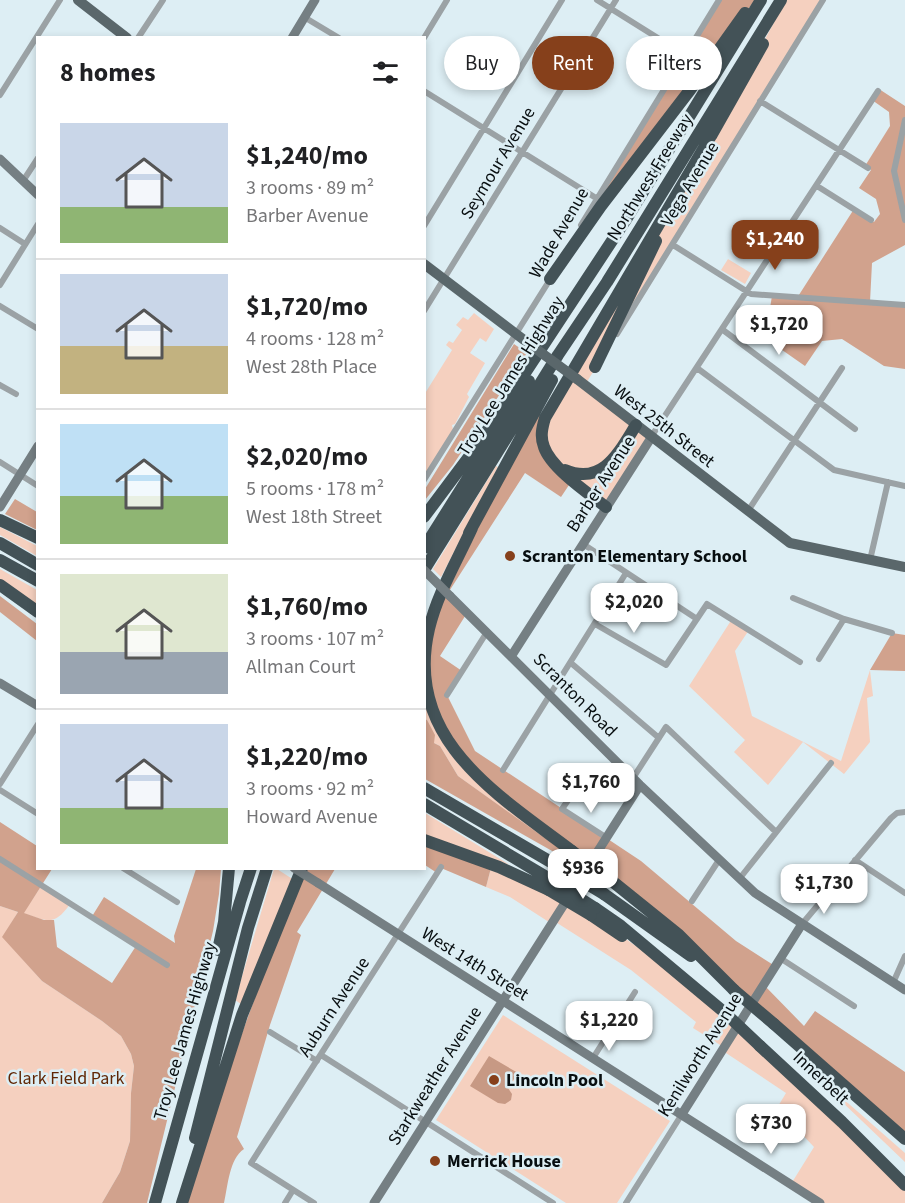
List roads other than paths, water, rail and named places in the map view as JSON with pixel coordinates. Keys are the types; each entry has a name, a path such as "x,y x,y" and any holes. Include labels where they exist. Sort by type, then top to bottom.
{"highway":[{"path":"550,279 755,0"},
{"name":"Northwest Freeway","path":"625,221 761,0"},
{"name":"Northwest Freeway","path":"607,282 781,0"},
{"path":"595,367 661,229 786,0"},
{"path":"606,507 556,465 544,449 541,435 544,418 715,129"},
{"path":"426,514 461,469 625,221"},
{"name":"Troy Lee James Highway","path":"426,545 588,286 625,221"},
{"path":"426,611 512,450 607,282"},
{"name":"Troy Lee James Highway","path":"426,567 558,355 607,282"},
{"path":"426,505 501,408"},
{"path":"556,465 576,474 602,469 616,456 636,425"},
{"path":"0,520 36,537"},
{"path":"426,656 429,630 440,596 472,528"},
{"path":"0,543 36,564"},
{"path":"0,560 36,580"},
{"path":"0,585 36,611"},
{"path":"426,674 429,700 445,738 466,766 497,795 607,877 679,935 734,990"},
{"path":"426,789 604,894 679,946 734,990"},
{"path":"426,805 549,884"},
{"path":"426,841 549,884"},
{"path":"155,1203 169,1136 221,938 229,870"},
{"name":"Troy Lee James Highway","path":"155,1203 250,870"},
{"name":"Troy Lee James Highway","path":"177,1203 248,928 266,870"},
{"path":"182,1203 242,1015 301,870"},
{"name":"Innerbelt","path":"549,884 593,911 711,999 842,1122 905,1185"},
{"name":"Innerbelt","path":"734,990 905,1139"}],"main road":[{"path":"78,0 113,34"},
{"name":"West 25th Street","path":"426,266 790,543 903,567"},
{"name":"Vega Avenue","path":"581,382 595,367"}],"street":[{"path":"37,36 60,0"},
{"path":"139,36 163,0"},
{"path":"293,36 315,0"},
{"path":"425,36 447,0"},
{"path":"426,223 562,0"},
{"path":"597,0 655,36"},
{"name":"Seymour Avenue","path":"426,308 616,0"},
{"name":"Wade Avenue","path":"697,36 719,0"},
{"name":"Vega Avenue","path":"595,367 673,245 676,236 823,0"},
{"path":"304,17 336,36"},
{"path":"0,95 36,38"},
{"name":"Wade Avenue","path":"426,477 550,279 663,90"},
{"name":"Barber Avenue","path":"512,655 878,91"},
{"path":"426,92 597,198"},
{"path":"760,101 868,168"},
{"path":"905,120 894,171 905,220"},
{"path":"0,159 36,193"},
{"path":"23,181 36,161"},
{"path":"817,186 871,220"},
{"path":"0,285 36,227"},
{"path":"0,228 25,244"},
{"path":"673,245 751,294 905,305"},
{"path":"0,306 36,328"},
{"path":"723,330 855,429"},
{"path":"697,368 834,470 905,486"},
{"path":"748,511 842,368"},
{"path":"0,385 16,394"},
{"path":"2,505 36,449"},
{"path":"0,462 36,485"},
{"path":"870,560 888,482"},
{"path":"583,544 697,619"},
{"name":"Scranton Road","path":"426,572 637,781 755,893 905,990"},
{"path":"503,770 626,573"},
{"path":"793,598 844,619 892,633"},
{"path":"595,624 666,665 707,604 800,662"},
{"path":"819,659 844,619"},
{"path":"447,695 487,632"},
{"path":"571,663 659,738"},
{"path":"0,683 36,705"},
{"path":"0,784 36,727"},
{"name":"Starkweather Avenue","path":"374,1203 607,838 666,727 775,831"},
{"path":"740,878 831,763"},
{"path":"0,790 36,813"},
{"path":"575,790 562,809 607,838"},
{"path":"802,924 894,814 905,812"},
{"path":"0,859 167,965"},
{"path":"692,901 719,860"},
{"path":"855,860 905,893"},
{"name":"Auburn Avenue","path":"293,1190 251,1162 441,867"},
{"path":"126,870 177,902"},
{"name":"West 14th Street","path":"297,870 820,1203"},
{"name":"Kenilworth Avenue","path":"626,1203 802,924"},
{"path":"893,984 905,956"},
{"path":"780,958 854,1006"},
{"path":"593,1058 635,992"},
{"path":"270,1032 319,1058 426,1122 553,1203"},
{"path":"285,1203 293,1190 314,1203"}],"place":[{"name":"Scranton Elementary School","path":"510,556"},
{"name":"Lincoln Pool","path":"494,1080"},
{"name":"Merrick House","path":"435,1161"}],"park label":[{"name":"Clark Field Park","path":"66,1078"}]}
